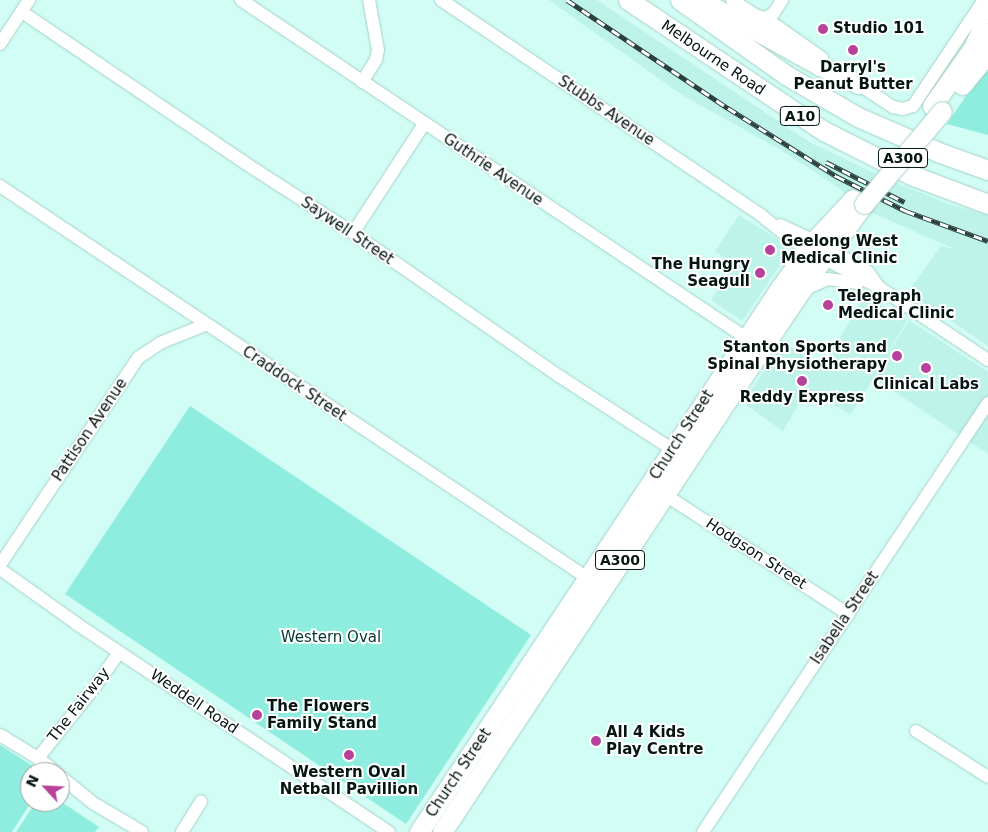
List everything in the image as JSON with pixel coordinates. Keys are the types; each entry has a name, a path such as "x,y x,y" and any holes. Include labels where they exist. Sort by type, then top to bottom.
{"highway":[{"name":"Melbourne Road","path":"628,0 824,131 911,175 988,204"},
{"name":"Melbourne Road","path":"680,0 821,96 873,124 938,152 988,170"},
{"path":"701,0 820,66 858,84"},
{"name":"Church Street","path":"937,108 954,76 975,45 988,33"},
{"name":"Church Street","path":"419,832 589,579 746,338 937,108 988,53"},
{"path":"938,152 988,161"},
{"name":"Church Street","path":"442,832 800,291 819,249"}],"street":[{"path":"0,44 29,0"},
{"name":"Guthrie Avenue","path":"241,0 746,338"},
{"path":"362,82 376,60 378,50 369,0"},
{"name":"Stubbs Avenue","path":"441,0 770,221 792,240 819,249 868,272 880,288"},
{"path":"732,0 757,16 765,18 858,84 895,107 903,109 911,107 918,100 984,0"},
{"path":"765,18 773,14 782,0"},
{"path":"954,76 988,8"},
{"name":"Saywell Street","path":"22,12 245,164 353,233 559,376 673,450"},
{"path":"353,233 424,124"},
{"name":"Craddock Street","path":"0,186 205,325 589,579"},
{"path":"800,291 832,279 880,288 988,360"},
{"name":"Pattison Avenue","path":"0,567 138,358 160,343 205,325"},
{"name":"Isabella Street","path":"703,832 988,403"},
{"name":"Hodgson Street","path":"664,494 848,614"},
{"name":"Weddell Road","path":"0,567 119,652 389,832"},
{"name":"The Fairway","path":"38,758 97,684 119,652"},
{"path":"916,731 988,777"},
{"name":"The Fairway","path":"0,736 43,762"},
{"path":"70,784 93,803 142,832"},
{"path":"182,832 201,801"}],"shaded area":[{"path":"549,0 597,0 811,143 889,180 951,205 988,215 988,346 908,292 941,246 957,250 866,210 832,183 781,150 682,95"},
{"path":"739,215 785,244 787,255 742,321 711,300 735,265 715,251"},
{"path":"865,296 907,320 882,364 909,320 988,372 988,454 874,378 850,415 819,395 807,390 783,431 743,403 783,342 822,367"}],"green space":[{"path":"988,63 988,135 947,124 976,81"},
{"name":"Western Oval","path":"190,406 531,635 406,824 65,594"},
{"path":"0,745 26,762 20,762 20,812 25,812 12,832 0,832"},
{"path":"70,808 99,827 95,832 16,832 29,812 70,812"}],"railway":[{"path":"567,0 728,108 836,176 906,211 988,241"},
{"path":"826,162 904,202"}],"place":[{"name":"Studio 101","path":"823,29"},
{"name":"Darryl's Peanut Butter","path":"853,50"},
{"name":"Geelong West Medical Clinic","path":"770,250"},
{"name":"The Hungry Seagull","path":"760,273"},
{"name":"Telegraph Medical Clinic","path":"828,305"},
{"name":"Stanton Sports and Spinal Physiotherapy","path":"897,356"},
{"name":"Clinical Labs","path":"926,368"},
{"name":"Reddy Express","path":"802,381"},
{"name":"The Flowers Family Stand","path":"257,715"},
{"name":"All 4 Kids Play Centre","path":"596,741"},
{"name":"Western Oval Netball Pavillion","path":"349,755"}]}
